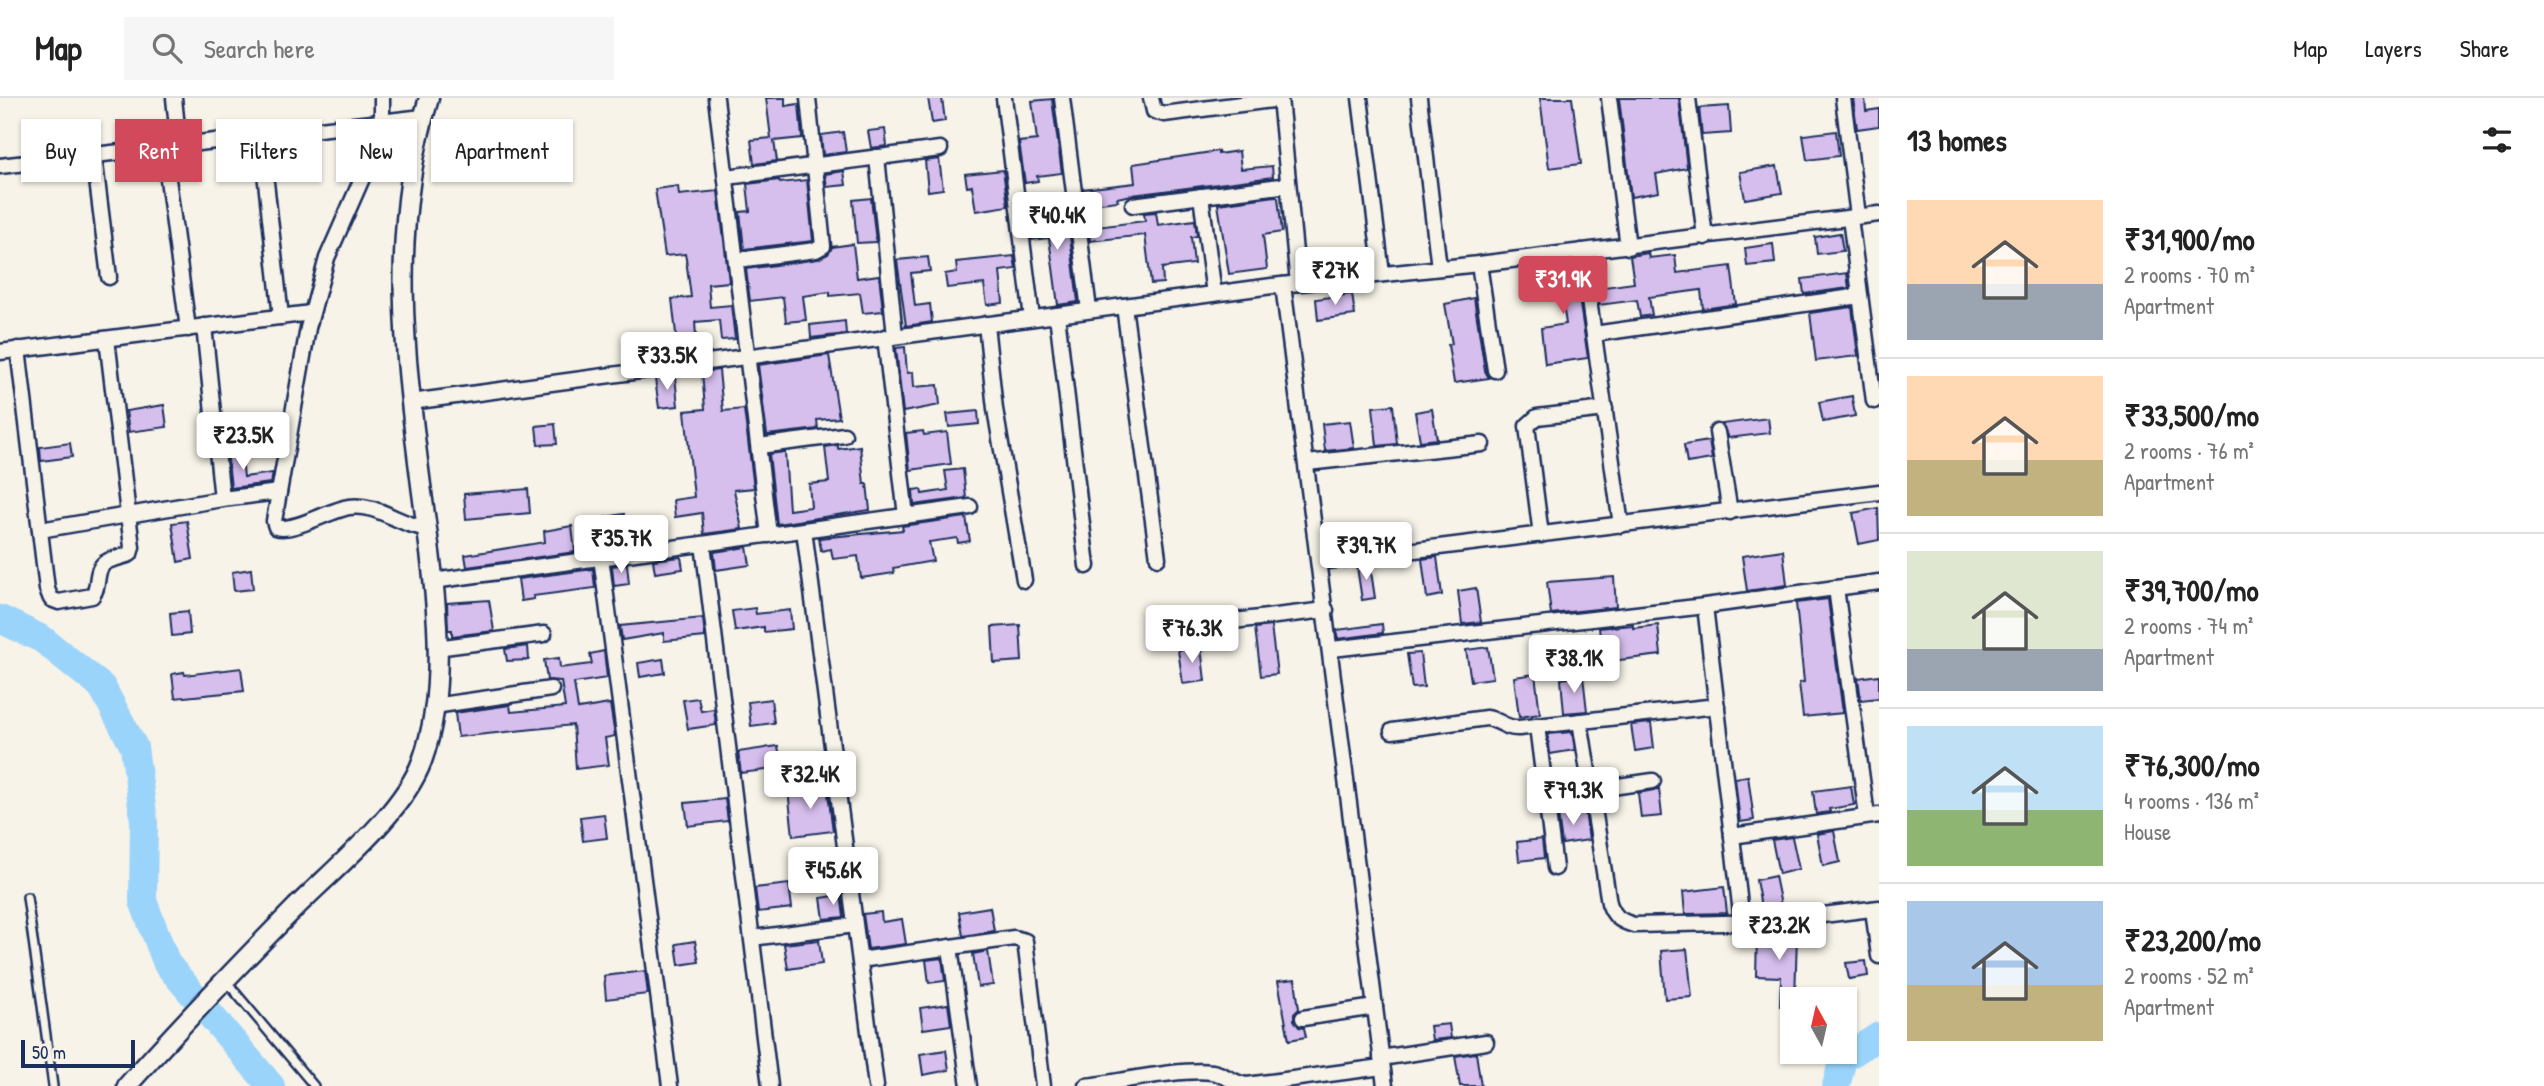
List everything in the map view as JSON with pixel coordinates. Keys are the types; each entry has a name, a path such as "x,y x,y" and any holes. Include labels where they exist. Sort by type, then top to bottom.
{"street":[{"path":"173,119 174,98"},
{"path":"382,98 384,119"},
{"path":"135,1083 189,1017 222,982 399,803 422,762 434,706 436,648 433,580 411,402 402,300 407,205 429,98"},
{"path":"716,98 769,535"},
{"path":"737,260 821,248 824,242 808,98"},
{"path":"1003,98 1032,318"},
{"path":"1062,98 1089,310"},
{"path":"1151,98 1154,111 1158,114 1218,102 1280,99 1288,185 1291,284 1307,463 1385,1086"},
{"path":"1360,98 1382,274"},
{"path":"1419,98 1439,268"},
{"path":"1609,98 1628,247"},
{"path":"1688,98 1705,237"},
{"path":"1843,98 1860,296 1874,401"},
{"path":"407,119 423,117"},
{"path":"727,177 940,149"},
{"path":"877,157 906,516"},
{"path":"0,166 21,164"},
{"path":"97,182 109,277"},
{"path":"174,182 188,328"},
{"path":"266,182 281,317"},
{"path":"362,182 327,258 312,313 274,521 280,529 351,507 367,507 386,512 407,524 427,528"},
{"path":"1133,205 1288,185"},
{"path":"1200,196 1214,294"},
{"path":"411,402 1291,284 1628,247 1879,214"},
{"path":"1582,251 1621,525"},
{"path":"1479,264 1495,370"},
{"path":"1594,334 1860,296"},
{"path":"1124,306 1158,558"},
{"path":"0,352 312,313"},
{"path":"1057,315 1087,566"},
{"path":"986,324 995,409 1024,580"},
{"path":"204,327 222,499"},
{"path":"18,349 48,594 55,601 73,600 92,596 97,588 100,568 105,562 130,554 132,547 107,339"},
{"path":"1541,535 1527,426 1537,417 1605,410"},
{"path":"1717,432 1730,512"},
{"path":"759,446 844,435"},
{"path":"1307,463 1482,444"},
{"path":"40,530 279,492"},
{"path":"1320,562 1879,492"},
{"path":"433,580 970,507"},
{"path":"804,530 876,1086"},
{"path":"703,544 771,1086"},
{"path":"601,557 670,1086"},
{"path":"1332,649 1705,606 1879,582"},
{"path":"1732,836 1873,816 1836,588"},
{"path":"1705,606 1742,922"},
{"path":"1192,626 1326,610"},
{"path":"436,648 544,634"},
{"path":"434,706 551,689"},
{"path":"1392,731 1486,718 1511,729 1717,706"},
{"path":"1580,721 1609,903 1612,913 1620,921 1634,925 1767,922 1876,909 1879,956"},
{"path":"1537,726 1555,868"},
{"path":"1591,790 1653,781"},
{"path":"752,938 855,925"},
{"path":"860,960 1014,938 1025,941 1043,1086"},
{"path":"950,947 969,1086"},
{"path":"1303,1018 1375,1007"},
{"path":"1086,1086 1196,1072 1223,1075 1238,1084 1247,1085 1486,1042"}],"lane":[{"path":"27,897 53,1086"},
{"path":"222,982 314,1086"}],"building":[{"path":"766,98 785,98 785,106 799,104 802,138 774,141 777,161 754,164 751,140 771,138"},
{"path":"928,98 942,98 945,121 932,123"},
{"path":"1540,98 1572,98 1581,164 1549,168"},
{"path":"1619,98 1679,98 1687,168 1656,174 1659,192 1631,197"},
{"path":"1853,98 1865,98 1866,111 1879,109 1879,126 1857,129"},
{"path":"1052,99 1062,173 1037,176 1038,181 1025,183 1019,142 1037,140 1032,101"},
{"path":"1729,106 1731,133 1702,135 1699,108"},
{"path":"885,129 887,146 871,148 868,131"},
{"path":"1836,131 1839,156 1807,160 1803,135"},
{"path":"843,132 846,152 823,155 821,135"},
{"path":"1218,151 1218,154 1239,151 1241,169 1272,166 1273,177 1132,195 1117,198 1118,201 1085,205 1083,189 1135,183 1133,164"},
{"path":"939,159 943,189 928,191 925,161"},
{"path":"1777,166 1782,193 1745,199 1740,172"},
{"path":"1003,170 1008,206 976,211 972,186 967,187 965,174"},
{"path":"844,171 846,185 827,187 825,174"},
{"path":"779,180 780,183 807,180 813,241 744,249 740,212 750,211 747,184"},
{"path":"678,186 679,195 718,191 729,282 708,284 710,307 731,305 735,339 721,340 719,320 695,322 697,350 678,351 672,299 691,297 686,259 685,254 665,256 655,189"},
{"path":"1275,196 1278,198 1282,232 1263,235 1267,269 1229,274 1218,204"},
{"path":"871,198 876,242 857,243 853,200"},
{"path":"1042,211 1043,215 1067,212 1078,302 1058,305 1049,238 1032,240 1028,212"},
{"path":"1156,212 1158,225 1195,220 1197,236 1191,237 1194,264 1162,268 1163,283 1151,284 1145,235 1090,241 1088,228 1145,221 1144,213"},
{"path":"1840,233 1843,251 1817,254 1815,237"},
{"path":"853,244 857,278 879,275 883,311 863,313 860,293 830,296 830,292 803,296 806,320 786,322 783,297 750,301 746,269 818,259 828,254 832,247"},
{"path":"1773,244 1775,263 1747,266 1745,248"},
{"path":"1648,253 1649,258 1675,255 1677,273 1731,266 1736,304 1703,309 1701,290 1649,297 1652,315 1640,317 1637,300 1599,305 1597,288 1634,283 1630,256"},
{"path":"1014,256 1016,269 1000,271 1003,303 987,305 984,284 947,288 945,274 957,272 956,262"},
{"path":"928,257 930,271 911,273 915,306 930,304 932,322 906,326 897,260"},
{"path":"1574,264 1588,358 1545,364 1541,328 1566,324 1561,290 1535,294 1533,272"},
{"path":"1847,273 1849,288 1804,294 1802,279"},
{"path":"1352,294 1355,315 1318,320 1316,299"},
{"path":"1474,298 1485,371 1489,378 1454,383 1448,345 1452,344 1445,304"},
{"path":"1852,307 1858,356 1816,361 1810,313"},
{"path":"845,321 846,334 811,338 810,325"},
{"path":"905,347 907,373 913,372 914,387 938,385 940,405 903,412 896,348"},
{"path":"829,355 839,418 817,420 818,429 767,435 758,365"},
{"path":"719,370 723,411 744,409 754,488 734,490 742,529 704,534 702,513 675,517 673,500 694,497 685,411 705,409 702,372"},
{"path":"675,376 678,406 659,408 655,379"},
{"path":"1852,396 1855,416 1823,422 1819,402"},
{"path":"164,405 167,427 129,432 126,411"},
{"path":"1393,405 1397,444 1377,446 1373,407"},
{"path":"1432,409 1437,439 1420,441 1415,412"},
{"path":"978,411 979,424 949,427 947,414"},
{"path":"1768,418 1770,433 1728,438 1722,424"},
{"path":"1350,421 1354,448 1325,451 1322,424"},
{"path":"280,422 278,442 254,445 252,426"},
{"path":"555,424 557,444 538,445 536,426"},
{"path":"923,431 924,435 947,432 951,464 910,470 906,433"},
{"path":"1709,441 1712,459 1687,463 1684,445"},
{"path":"70,443 72,457 41,461 40,447"},
{"path":"838,445 838,449 860,446 870,510 777,524 769,454 785,452 789,510 811,507 809,484 829,482 825,447"},
{"path":"241,449 244,477 273,473 271,483 231,488 227,451"},
{"path":"963,469 966,498 914,505 913,490 921,489 922,494 948,490 945,471"},
{"path":"528,489 530,513 466,519 464,494"},
{"path":"1878,508 1879,540 1859,544 1853,513"},
{"path":"624,514 627,537 609,539 606,517"},
{"path":"966,517 970,541 958,543 957,538 929,542 933,561 893,568 894,573 861,578 858,556 833,559 831,549 821,551 819,538 903,530 902,526"},
{"path":"187,521 193,559 178,562 172,523"},
{"path":"572,526 575,552 467,567 465,555 545,542 544,531"},
{"path":"747,547 750,565 716,570 714,552"},
{"path":"1783,550 1787,585 1747,591 1742,556"},
{"path":"681,557 683,569 655,573 653,560"},
{"path":"1437,557 1442,595 1427,598 1422,559"},
{"path":"627,564 629,584 614,586 612,566"},
{"path":"1370,565 1375,598 1362,600 1357,567"},
{"path":"251,569 253,589 234,591 232,572"},
{"path":"593,569 595,588 533,596 534,599 521,601 518,579"},
{"path":"1614,577 1616,607 1551,614 1547,582"},
{"path":"1476,588 1481,622 1462,624 1458,591"},
{"path":"1828,599 1843,713 1803,717 1799,683 1804,682 1796,603"},
{"path":"489,600 494,631 452,636 452,630 448,630 447,603"},
{"path":"755,608 756,614 790,610 792,629 764,632 764,627 735,631 732,611"},
{"path":"188,611 190,634 172,636 170,613"},
{"path":"703,618 705,637 664,641 664,633 622,640 620,626"},
{"path":"1382,624 1383,633 1338,639 1337,630"},
{"path":"1020,625 1022,661 994,663 992,627"},
{"path":"1633,625 1633,628 1658,625 1661,655 1603,662 1599,628"},
{"path":"1271,626 1277,674 1261,676 1255,628"},
{"path":"528,646 529,660 507,661 505,649"},
{"path":"1201,647 1205,681 1183,684 1178,650"},
{"path":"1488,647 1493,678 1471,681 1466,650"},
{"path":"604,651 607,678 574,683 578,709 610,704 615,736 605,738 609,765 576,769 573,725 458,737 455,713 510,705 511,712 565,707 561,681 547,680 544,660 559,658 560,668 592,664 590,654"},
{"path":"1420,653 1424,687 1412,688 1407,654"},
{"path":"663,659 665,673 640,677 638,663"},
{"path":"241,668 244,691 175,698 172,674 184,672 185,675"},
{"path":"1535,674 1540,714 1519,717 1514,677"},
{"path":"1879,675 1879,698 1861,700 1858,678"},
{"path":"1583,676 1587,711 1564,713 1561,679"},
{"path":"698,698 701,711 714,709 716,725 688,729 683,700"},
{"path":"771,699 774,723 751,726 748,702"},
{"path":"1651,723 1654,748 1635,751 1631,725"},
{"path":"1572,732 1575,750 1550,754 1548,734"},
{"path":"778,746 782,768 741,773 738,752"},
{"path":"1748,776 1754,820 1740,822 1735,778"},
{"path":"827,786 833,831 793,836 788,790"},
{"path":"1851,786 1854,805 1816,814 1813,791"},
{"path":"1659,789 1662,816 1641,818 1638,793"},
{"path":"725,799 728,821 688,826 685,803"},
{"path":"1585,811 1589,840 1562,844 1558,814"},
{"path":"604,814 607,838 583,841 580,817"},
{"path":"1834,831 1840,862 1823,866 1817,834"},
{"path":"1792,837 1799,869 1779,874 1772,840"},
{"path":"1542,839 1544,858 1519,861 1517,842"},
{"path":"1775,876 1782,910 1762,912 1756,880"},
{"path":"789,884 792,908 758,912 755,888"},
{"path":"1724,887 1727,913 1685,914 1683,892"},
{"path":"841,895 844,917 824,919 821,898"},
{"path":"990,907 994,931 963,936 959,912"},
{"path":"881,912 882,922 902,919 906,944 868,949 863,914"},
{"path":"1757,934 1797,935 1795,987 1781,987 1781,977 1756,976"},
{"path":"819,940 822,964 788,969 784,944"},
{"path":"695,941 699,962 679,965 676,944"},
{"path":"1687,949 1692,997 1665,999 1661,951"},
{"path":"988,951 993,985 978,987 973,954"},
{"path":"942,958 945,981 929,983 926,960"},
{"path":"1866,961 1868,976 1849,979 1846,963"},
{"path":"645,971 648,994 606,999 604,976"},
{"path":"1295,979 1299,1009 1294,1014 1294,1020 1299,1027 1304,1028 1306,1037 1289,1040 1278,981"},
{"path":"948,1004 951,1025 923,1029 920,1008"},
{"path":"1449,1024 1451,1038 1432,1040 1430,1026"},
{"path":"946,1050 949,1070 923,1075 920,1054"},
{"path":"1476,1053 1481,1086 1460,1086 1455,1056"}],"waterway":[{"path":"0,619 42,639 102,687 134,747 144,821 143,901 167,964 271,1086"},
{"path":"1836,1086 1843,1059 1879,1036"}]}
